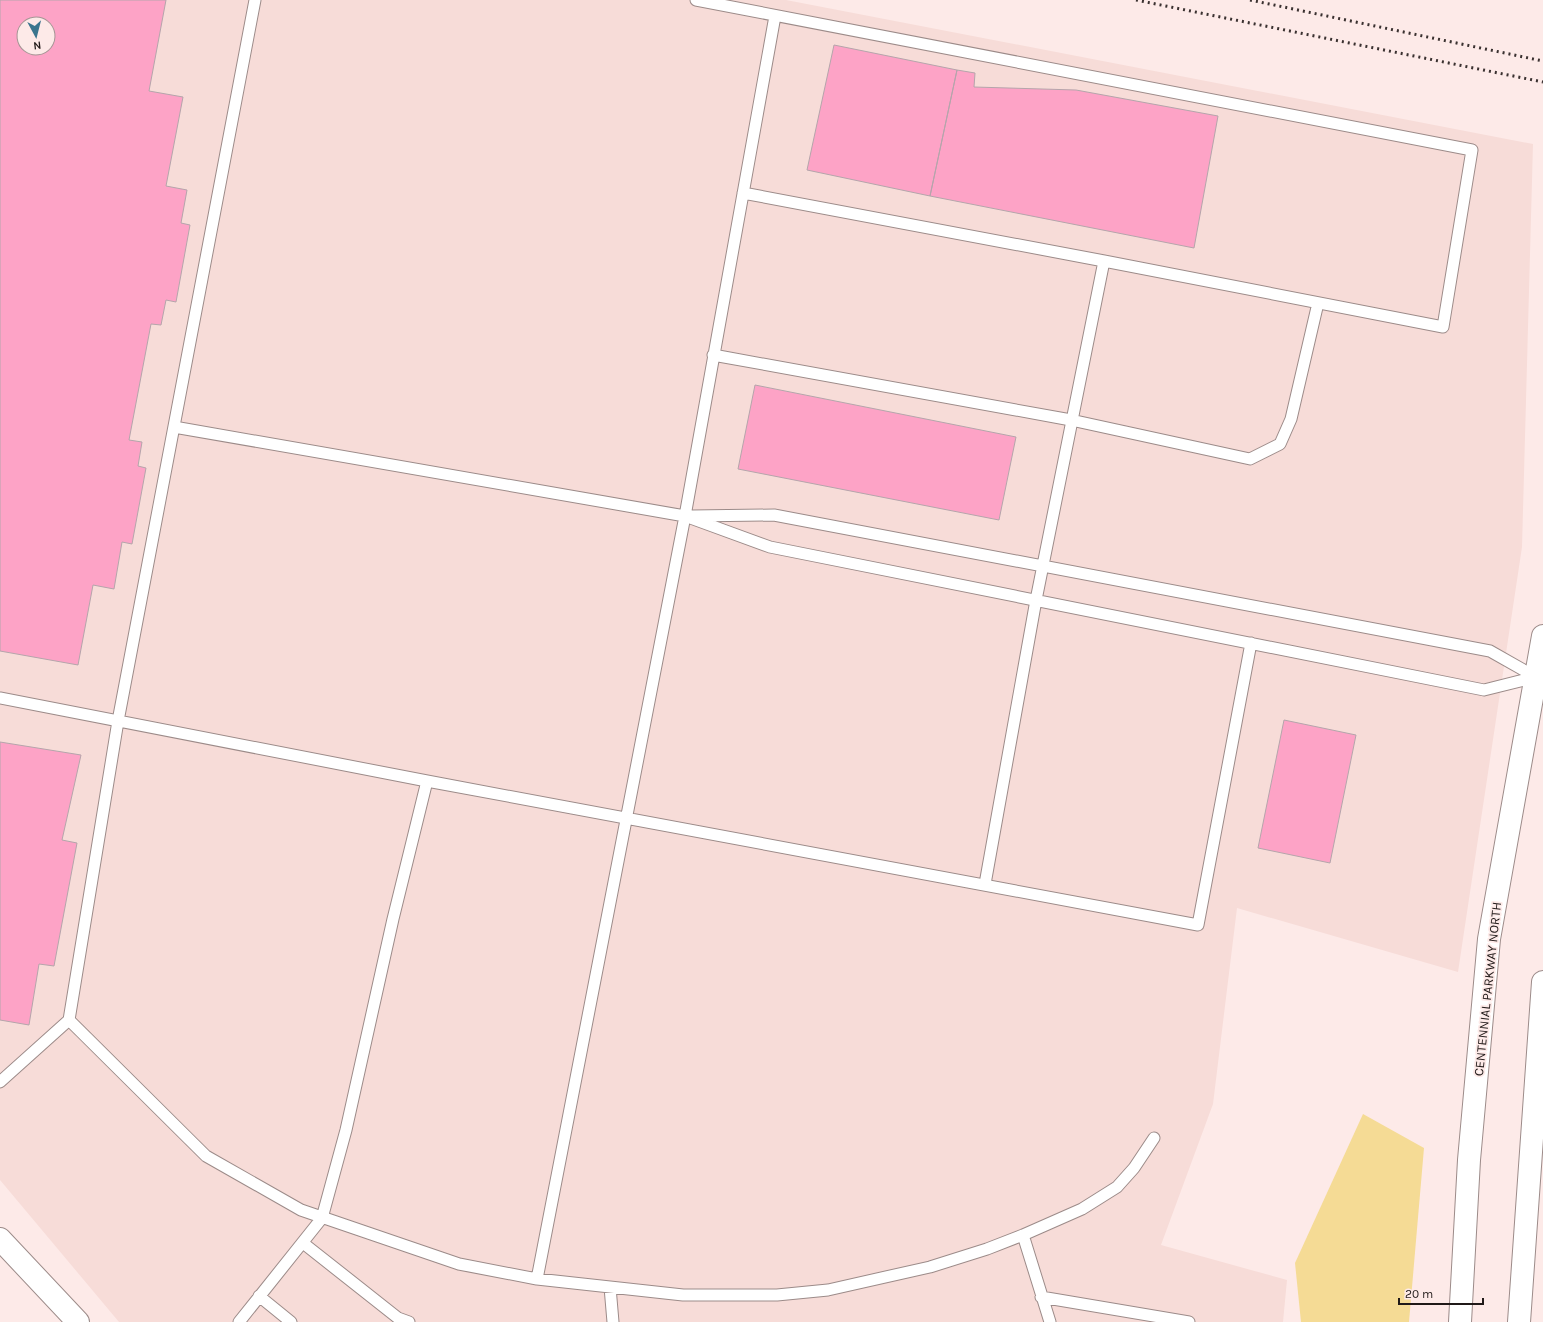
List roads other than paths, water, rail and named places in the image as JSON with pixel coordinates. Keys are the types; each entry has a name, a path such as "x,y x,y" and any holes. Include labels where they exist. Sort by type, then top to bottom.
{"main road":[{"name":"CENTENNIAL PARKWAY NORTH","path":"1460,1322 1469,1160 1489,939 1543,636"},
{"path":"1519,1322 1543,983"},
{"path":"0,1239 78,1322"}],"lane":[{"path":"0,1082 69,1020 118,721 256,0"},
{"path":"696,0 1472,150 1443,327 742,193"},
{"path":"537,1279 628,817 685,516 775,16"},
{"path":"985,884 1036,600 1104,261"},
{"path":"713,355 1071,420 1250,459 1280,444 1291,419 1318,303"},
{"path":"174,426 685,516 770,547 1484,690 1536,677"},
{"path":"685,516 774,515 1490,651 1536,677"},
{"path":"0,698 427,781 628,817 1198,925 1252,643"},
{"path":"239,1322 322,1218 346,1130 391,926 427,781"},
{"path":"69,1020 206,1156 301,1210 458,1264 537,1279 683,1295 777,1295 828,1290 930,1267 1023,1235 1082,1209 1117,1187 1134,1168 1154,1138"},
{"path":"1023,1235 1050,1322"},
{"path":"302,1243 398,1318 409,1322"},
{"path":"610,1287 613,1322"},
{"path":"259,1296 291,1322"},
{"path":"1041,1297 1189,1322"}],"railway":[{"path":"1136,0 1543,82"},
{"path":"1250,0 1543,61"}]}
